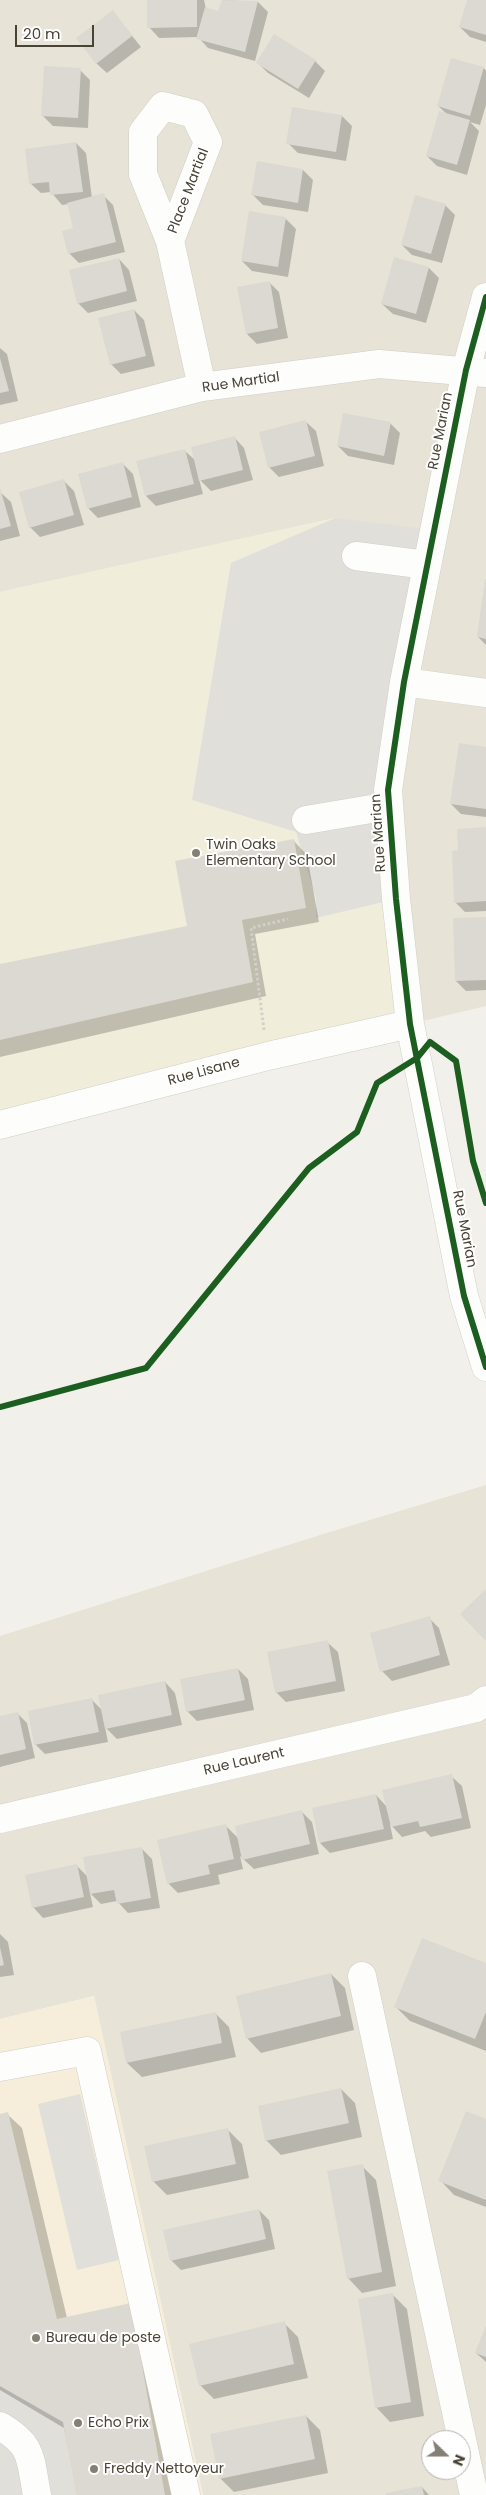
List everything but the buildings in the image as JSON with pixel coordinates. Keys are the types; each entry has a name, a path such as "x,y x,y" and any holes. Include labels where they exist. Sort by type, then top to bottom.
{"street":[{"name":"Place Martial","path":"170,241 202,387"},
{"name":"Rue Marian","path":"486,297 476,372 427,565 404,682 388,790 396,899 410,1024 464,1296 486,1367"},
{"name":"Rue Martial","path":"0,439 202,387 379,364 476,372"},
{"path":"356,556 427,565"},
{"path":"404,682 486,693"},
{"path":"306,820 389,806"},
{"name":"Rue Lisane","path":"0,1125 268,1056 410,1024"},
{"name":"Rue Laurent","path":"0,1819 476,1708 486,1700"},
{"path":"362,1976 474,2495"},
{"path":"0,2066 87,2051 186,2495"},
{"path":"0,2426 13,2433 27,2448 37,2495"}],"path":[{"path":"268,1056 251,928 288,919"}],"shaded area":[{"path":"0,0 486,0 486,1006 410,1024 335,518 0,592"},
{"name":"Twin Oaks Elementary School","path":"335,518 388,790 410,1024 0,1125 0,592"},
{"path":"335,518 434,530 404,682 396,899 316,918 316,899 296,832 192,800 231,563"},
{"path":"486,1485 486,2495 203,2495 94,1996 0,2019 0,1636 320,1535"},
{"path":"94,1996 203,2495 0,2495 0,2019"},
{"path":"80,2094 119,2260 77,2270 38,2104"},
{"path":"0,2386 63,2422 76,2495 0,2495"}],"cycle path":[{"path":"486,297 466,370 404,682 388,790 396,899 410,1024 464,1296 486,1367"},
{"path":"0,1407 146,1368 309,1168 357,1132 377,1083 417,1058 430,1042 456,1061 473,1161 486,1203"}],"place":[{"name":"Twin Oaks Elementary School","path":"196,853"},
{"name":"Bureau de poste","path":"36,2338"},
{"name":"Echo Prix","path":"78,2423"},
{"name":"Freddy Nettoyeur","path":"94,2469"}]}
